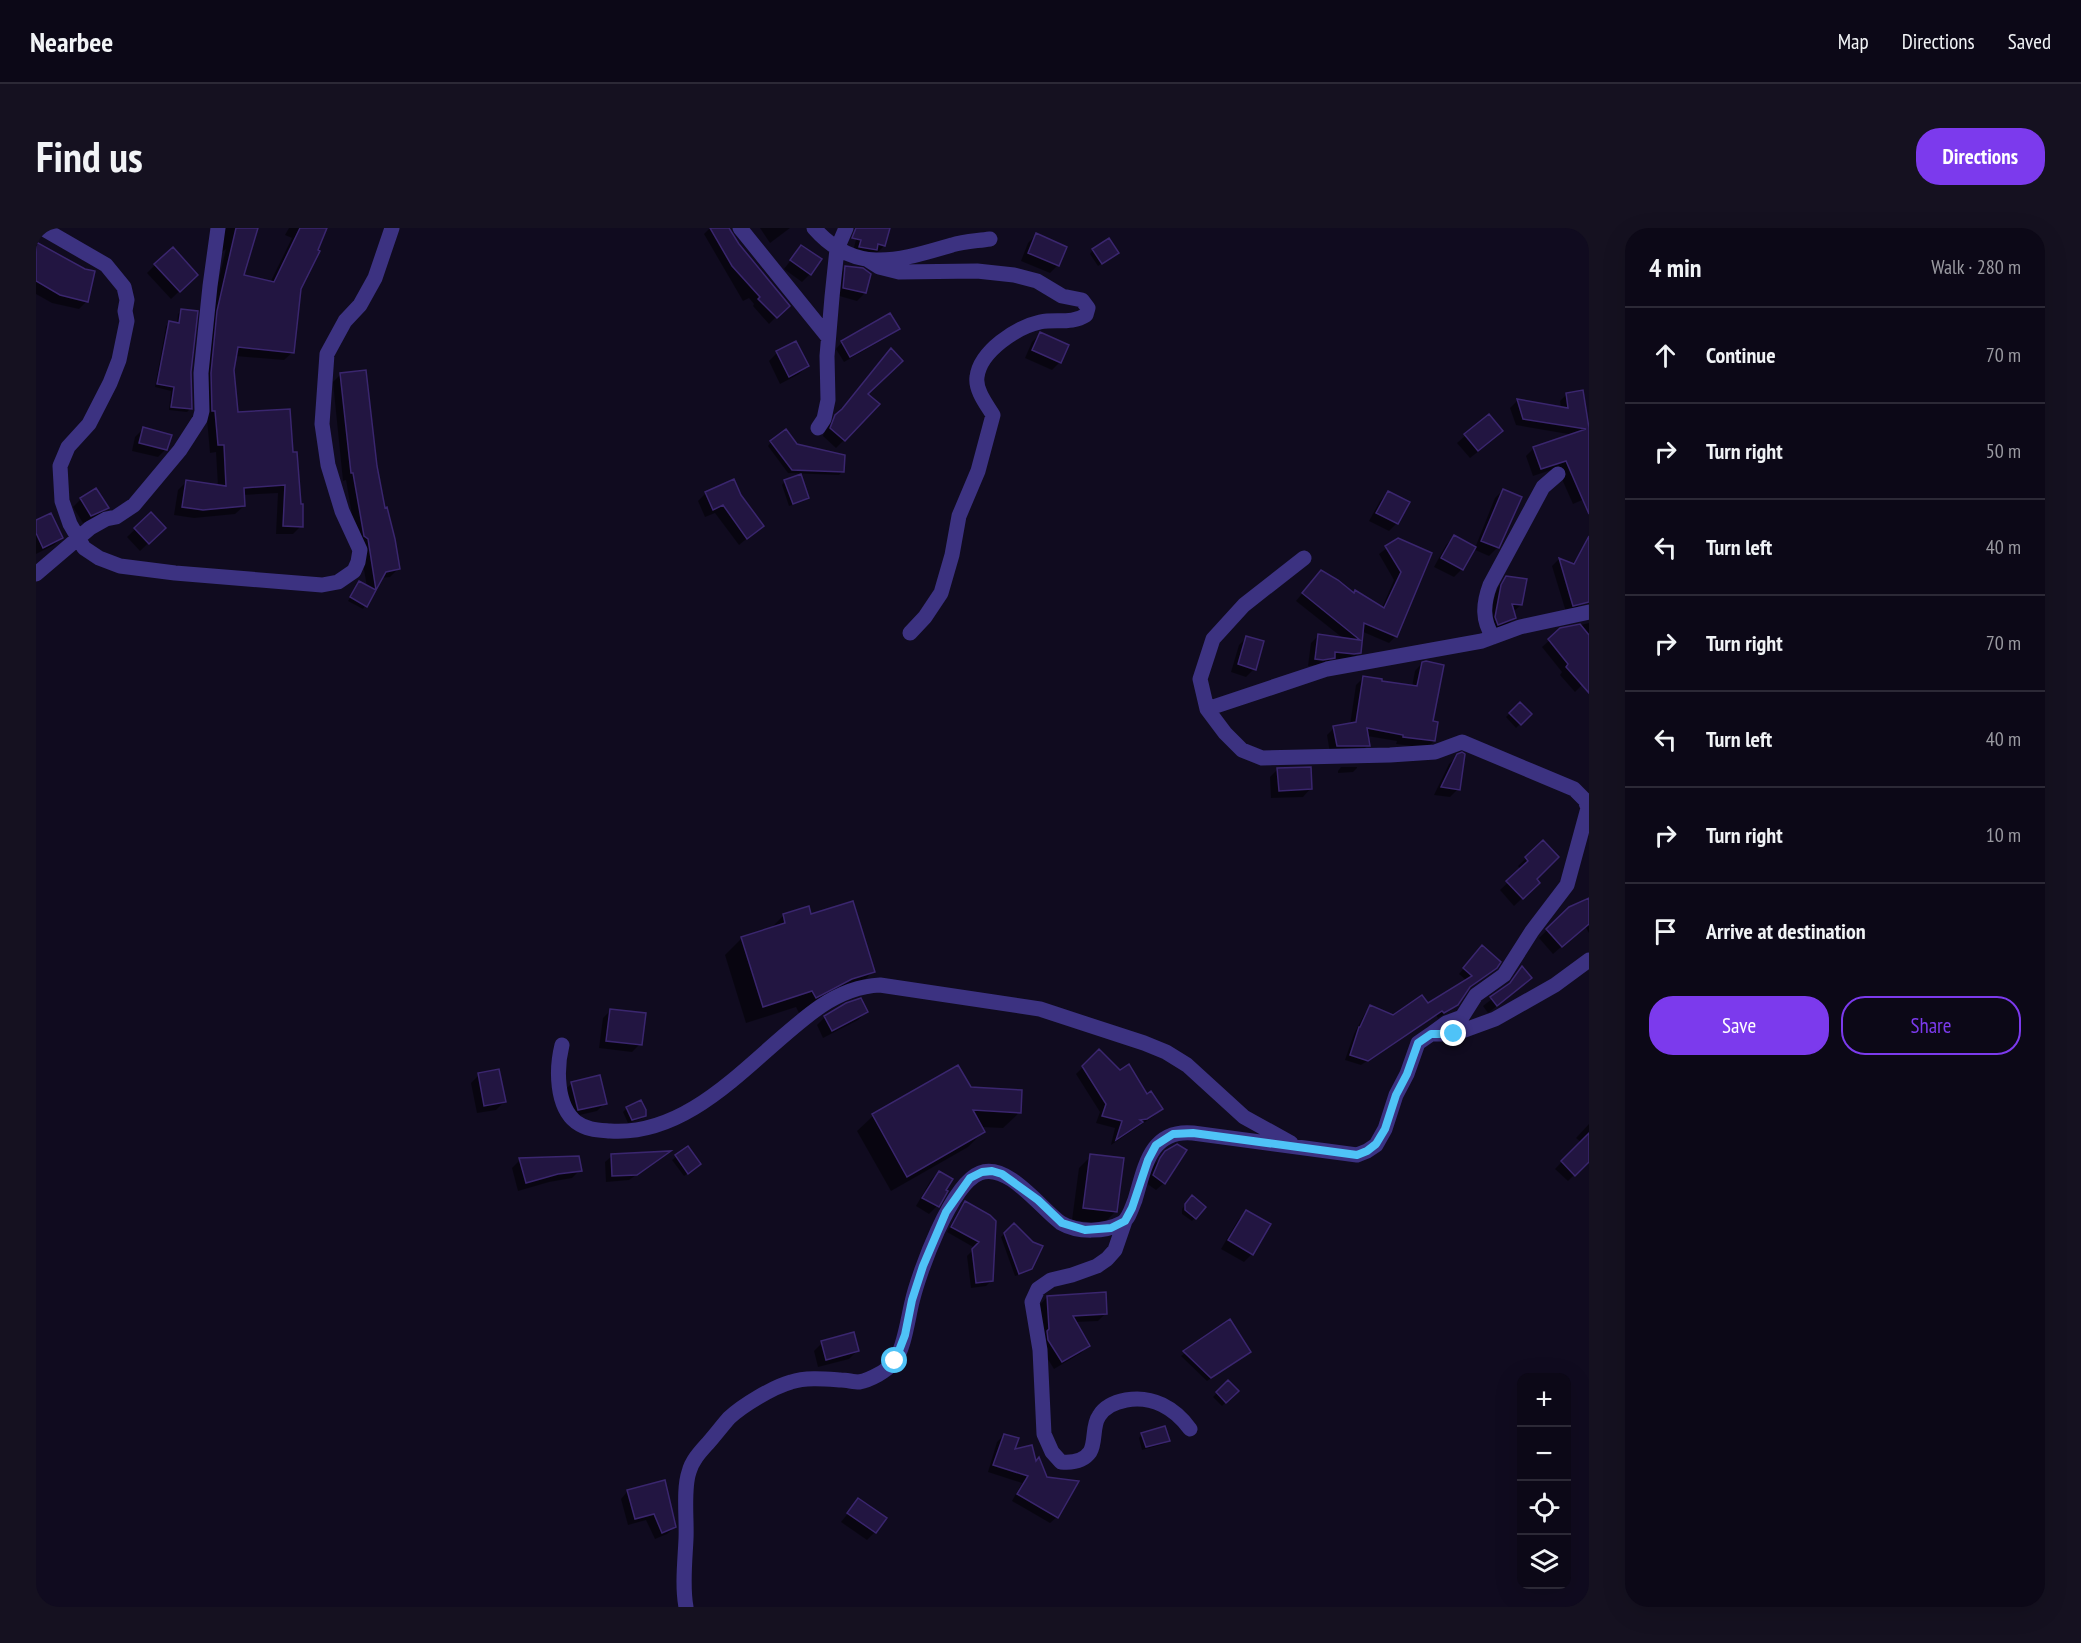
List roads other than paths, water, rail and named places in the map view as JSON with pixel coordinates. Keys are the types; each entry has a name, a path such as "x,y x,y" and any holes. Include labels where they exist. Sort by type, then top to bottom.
{"street":[{"path":"42,228 106,265 124,287 127,300 125,310 127,321 119,360 113,375 89,424 68,447 60,466 62,501 77,539 84,548 99,558 120,566 175,573 322,585 338,582 354,571 360,550 342,511 328,465 322,424 327,354 345,321 360,305 375,278 392,228"},
{"path":"36,574 97,524 116,517 135,505 180,450 200,419 202,411 201,373 219,228"},
{"path":"740,228 828,337"},
{"path":"814,228 837,249 856,258 868,260 900,259 954,244 990,239"},
{"path":"818,428 824,418 828,400 828,337 837,249 846,228"},
{"path":"868,260 879,267 899,272 977,272 1014,275 1037,281 1062,296 1082,300 1088,308 1086,315 1078,319 1042,322 1018,330 1004,338 983,361 977,378 979,390 993,415 978,471 959,516 952,555 938,601 926,618 910,633"},
{"path":"1493,637 1485,621 1485,598 1490,585 1544,487 1558,474"},
{"path":"1190,1429 1183,1419 1158,1402 1147,1398 1116,1402 1097,1417 1091,1450 1083,1459 1072,1463 1061,1462 1052,1452 1044,1434 1040,1350 1032,1302 1038,1289 1051,1280 1097,1266 1115,1250 1148,1160 1156,1145 1173,1134 1193,1133 1357,1155 1376,1144 1385,1129 1396,1095 1407,1074 1418,1043 1446,1023 1462,1017 1476,995 1504,975 1532,931 1567,885 1588,808 1585,800 1574,789 1462,742 1435,752 1262,758 1242,750 1207,710 1200,679 1213,639 1244,606 1304,558"},
{"path":"1207,710 1326,669 1394,655 1442,649 1493,637 1520,627 1589,612"},
{"path":"1431,1034 1454,1034 1495,1019 1555,985 1589,960"},
{"path":"562,1046 558,1060 563,1105 570,1117 586,1129 620,1132 651,1128 681,1116 720,1090 820,1007 844,992 865,985 879,985 1040,1009 1144,1043 1166,1052 1187,1065 1245,1117 1299,1148"},
{"path":"686,1607 686,1482 695,1458 731,1417 759,1398 792,1381 825,1378 859,1382 880,1373 895,1361 905,1335 912,1300 923,1266 946,1212 970,1178 982,1172 992,1171 1002,1174 1038,1200 1062,1223 1078,1229 1111,1228 1125,1221"}]}
